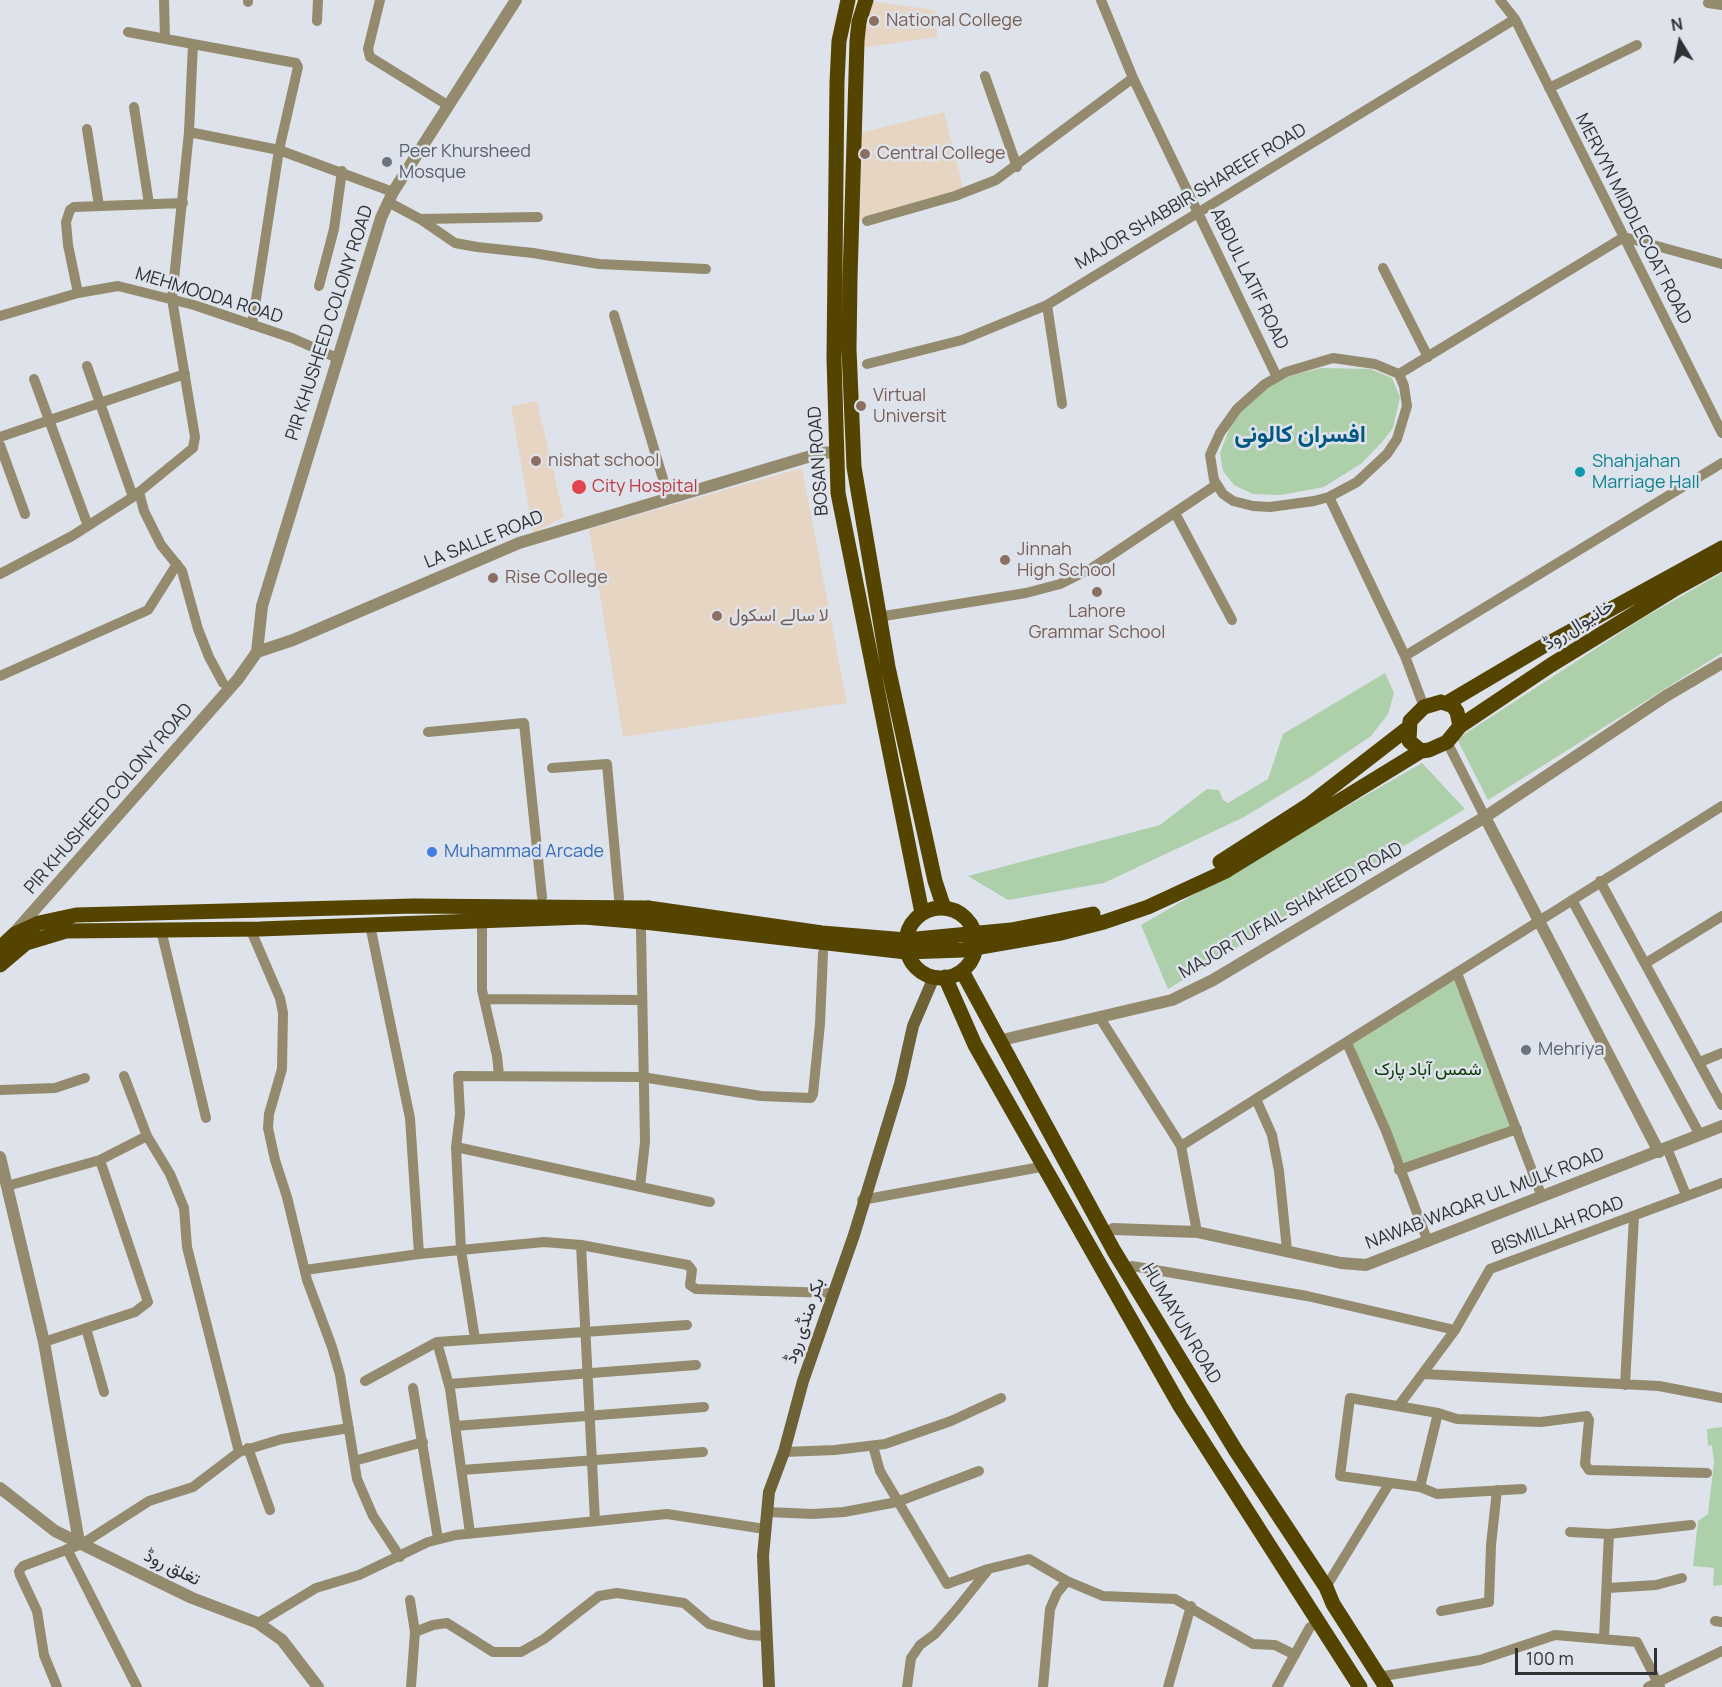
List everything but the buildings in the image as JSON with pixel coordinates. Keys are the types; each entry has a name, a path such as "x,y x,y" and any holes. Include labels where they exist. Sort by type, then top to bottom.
{"main road":[{"name":"BOSAN ROAD","path":"848,0 839,41 837,82 835,452 838,493 922,913"},
{"name":"BOSAN ROAD","path":"866,0 859,22 857,41 849,349 854,467 878,617 935,881 944,908"},
{"path":"3,945 15,933 39,923 76,915 425,906 648,908 850,936 906,940 967,936 1102,913 1223,866 1310,804 1408,728 1416,713 1424,707 1432,703 1447,703 1540,648 1722,548"},
{"name":"خانیوال روڈ","path":"1460,726 1551,665 1673,590 1722,563"},
{"path":"1540,648 1551,665"},
{"path":"0,966 26,943 66,932 260,929 573,917 645,922 906,952 963,950 1051,935 1104,922 1148,907 1223,866 1406,757 1447,742 1460,726 1457,711 1447,703"},
{"path":"1408,728 1409,741 1421,751"},
{"path":"944,908 955,910 965,917 976,937 973,957 962,970 940,977 918,969 908,953 907,934 922,913 944,908"},
{"name":"HUMAYUN ROAD","path":"962,970 980,1007 1002,1040 1018,1077 1147,1306 1236,1451 1326,1587 1333,1604 1382,1682"},
{"path":"940,977 975,1045 1046,1166 1180,1406 1360,1687"},
{"name":"بکر منڈی روڈ","path":"769,1687 765,1636 765,1529 769,1492 784,1452 803,1381 854,1235 862,1200 900,1084 913,1026 940,977"},
{"path":"1002,1040 1028,1079 1113,1229 1132,1266 1147,1306"}],"street":[{"path":"164,0 165,39"},
{"path":"317,21 318,0"},
{"path":"380,0 368,49 370,57 449,106"},
{"name":"PIR KHUSHEED COLONY ROAD","path":"3,945 238,679 256,652 262,606 337,358 391,197 516,0"},
{"name":"ABDUL LATIF ROAD","path":"1101,0 1133,78 1277,376"},
{"name":"MERVYN MIDDLECOAT ROAD","path":"1500,0 1515,19 1722,433"},
{"path":"1708,3 1722,5"},
{"name":"MAJOR SHABBIR SHAREEF ROAD","path":"867,364 962,340 1047,305 1515,19"},
{"path":"128,32 297,63 279,150 252,325"},
{"path":"0,574 88,526 136,495 193,448 195,437 172,299 189,132 193,44"},
{"path":"1549,88 1637,45"},
{"path":"985,76 1017,167"},
{"path":"867,221 974,189 1017,167 1133,78"},
{"path":"134,107 149,204"},
{"path":"87,129 99,206"},
{"path":"189,132 279,150 342,171 391,197 455,243 599,264 706,269"},
{"path":"319,286 334,229 342,171"},
{"path":"78,293 68,245 67,214 74,207 183,203"},
{"path":"420,219 538,218"},
{"path":"1399,374 1624,237 1722,264"},
{"path":"1383,268 1428,357"},
{"name":"MEHMOODA ROAD","path":"0,316 78,293 118,286 172,299 292,338 337,358"},
{"path":"1047,305 1062,404"},
{"path":"614,315 669,499"},
{"path":"1333,358 1386,366 1399,374 1404,386 1407,406 1396,439 1366,475 1329,497 1299,504 1253,506 1233,501 1216,485 1210,454 1220,433 1237,408 1277,376 1302,366 1333,358"},
{"path":"87,366 136,495 168,556 177,564 198,629 223,683"},
{"path":"0,437 185,374"},
{"path":"34,379 88,526"},
{"path":"0,445 25,514"},
{"name":"LA SALLE ROAD","path":"256,652 293,640 519,543 821,453 835,452"},
{"path":"1405,656 1722,463"},
{"path":"878,617 1026,593 1060,584 1092,568 1216,485"},
{"path":"1329,497 1405,656 1424,707"},
{"path":"1175,513 1232,620"},
{"path":"0,676 148,610 177,564"},
{"name":"MAJOR TUFAIL SHAHEED ROAD","path":"1002,1040 1172,1000 1213,980 1485,817 1666,696 1722,663"},
{"path":"428,732 524,723 542,897"},
{"path":"1447,742 1538,921 1686,1195"},
{"path":"552,768 607,764 619,898"},
{"path":"1181,1146 1722,806"},
{"path":"1600,881 1722,1105"},
{"path":"1572,900 1700,1135"},
{"path":"1646,963 1722,916"},
{"path":"482,927 484,999 499,1075"},
{"path":"371,930 410,1118 419,1254"},
{"path":"640,1187 645,1142 641,930"},
{"path":"252,933 280,998 283,1013 282,1069 270,1105 268,1128 305,1270 332,1347 354,1461 365,1500 400,1557"},
{"path":"162,934 206,1118"},
{"path":"475,1339 461,1250 456,1147 460,1114 456,1079 462,1075 642,1077 761,1096 811,1098 820,1024 823,953"},
{"path":"1457,973 1542,1197"},
{"path":"484,999 641,1000"},
{"path":"1100,1018 1181,1146 1197,1232"},
{"path":"1347,1043 1386,1131 1428,1242"},
{"path":"1700,1062 1722,1053"},
{"path":"124,1076 147,1136 170,1174 184,1208 187,1247 243,1450 270,1510"},
{"path":"0,1090 56,1088 85,1078"},
{"path":"1257,1100 1272,1135 1279,1171 1287,1250"},
{"name":"NAWAB WAQAR UL MULK ROAD","path":"1113,1229 1197,1232 1341,1263 1366,1265 1722,1126"},
{"path":"1399,1170 1516,1129"},
{"path":"7,1186 100,1160 147,1136"},
{"path":"456,1147 710,1202"},
{"path":"0,1157 44,1342 80,1543"},
{"path":"44,1342 135,1312 148,1302 100,1160"},
{"path":"862,1200 1046,1166"},
{"name":"BISMILLAH ROAD","path":"1400,1404 1455,1330 1490,1269 1722,1183"},
{"path":"1625,1385 1634,1216"},
{"path":"305,1270 530,1242 581,1245 688,1265 692,1270 690,1285 696,1289 834,1293"},
{"path":"581,1245 595,1521"},
{"path":"1132,1266 1307,1296 1455,1330"},
{"path":"365,1381 436,1342 687,1325"},
{"path":"86,1328 104,1392"},
{"path":"436,1342 449,1384 470,1533"},
{"path":"449,1384 696,1365"},
{"path":"1423,1374 1585,1380 1601,1385 1659,1386 1722,1398"},
{"path":"413,1388 438,1539"},
{"path":"784,1452 873,1446 901,1439 951,1421 1001,1398"},
{"path":"1522,1489 1437,1494 1420,1487 1340,1476 1350,1398 1400,1404 1457,1419 1540,1422 1587,1416 1589,1420 1585,1464 1589,1470 1707,1473"},
{"path":"455,1426 704,1407"},
{"path":"1420,1487 1438,1413"},
{"path":"57,1687 44,1655 37,1611 19,1571 23,1566 67,1550 149,1501 193,1487 243,1450 282,1439 349,1428"},
{"path":"354,1461 423,1442"},
{"path":"873,1446 880,1472 946,1584 988,1569 1029,1559 1067,1581 1104,1596 1175,1599 1191,1606 1228,1632 1253,1644 1275,1645 1295,1655"},
{"path":"462,1470 703,1452"},
{"path":"767,1512 813,1514 843,1512 897,1502 980,1471"},
{"path":"1326,1587 1389,1484"},
{"name":"تغلق روڈ","path":"0,1488 55,1531 192,1598 258,1623 282,1640 318,1687"},
{"path":"1440,1611 1489,1602 1491,1545 1497,1490"},
{"path":"258,1623 316,1588 359,1575 438,1539 470,1533 683,1515 765,1529"},
{"path":"1570,1532 1609,1534 1691,1525"},
{"path":"1604,1638 1609,1534"},
{"path":"67,1550 136,1687"},
{"path":"909,1686 911,1658 920,1645 935,1634 956,1610 988,1569"},
{"path":"1608,1588 1656,1585 1682,1578"},
{"path":"1043,1687 1050,1609 1057,1593 1067,1581"},
{"path":"415,1632 433,1625 447,1623 493,1652 520,1652 544,1639 599,1596 617,1593 684,1603 709,1624 749,1635 765,1636"},
{"path":"410,1600 415,1632 411,1687"},
{"path":"1168,1687 1191,1606"},
{"path":"1277,1687 1310,1627"},
{"path":"1382,1682 1480,1660 1555,1635 1637,1642 1655,1686 1722,1651"}],"shaded area":[{"path":"868,1 935,10 937,37 861,48"},
{"path":"944,112 964,191 855,221 852,135"},
{"name":"nishat school","path":"537,401 564,517 533,533 511,406"},
{"name":"لا سالے اسکول","path":"802,468 847,703 623,737 589,529"}],"green space":[{"path":"1321,368 1370,369 1392,378 1400,397 1393,428 1362,463 1324,487 1281,495 1253,494 1234,485 1223,471 1220,453 1230,427 1242,409 1265,389 1283,378"},
{"path":"1722,573 1722,653 1488,800 1457,739 1643,618"},
{"path":"1385,673 1394,693 1388,714 1371,736 1312,776 1244,817 1104,883 1008,900 968,876 1160,825 1207,789 1219,790 1223,800 1228,803 1268,779 1283,734"},
{"path":"1422,763 1465,809 1168,989 1141,925"},
{"name":"شمس آباد پارک","path":"1456,975 1513,1128 1401,1165 1350,1044"},
{"path":"1722,1427 1722,1585 1713,1586 1714,1568 1693,1566 1698,1521 1708,1514 1714,1462 1712,1445 1708,1446 1707,1429"}],"place":[{"name":"National College","path":"874,21"},
{"name":"Central College","path":"865,154"},
{"name":"Peer Khursheed Mosque","path":"387,162"},
{"name":"Virtual Universit","path":"861,406"},
{"name":"nishat school","path":"536,461"},
{"name":"Shahjahan Marriage Hall","path":"1580,472"},
{"name":"City Hospital","path":"579,487"},
{"name":"Jinnah High School","path":"1005,560"},
{"name":"Rise College","path":"493,578"},
{"name":"Lahore Grammar School","path":"1097,592"},
{"name":"لا سالے اسکول","path":"717,616"},
{"name":"Muhammad Arcade","path":"432,852"},
{"name":"Mehriya","path":"1526,1050"}],"district":[{"name":"افسران کالونی","path":"1300,435"}]}
